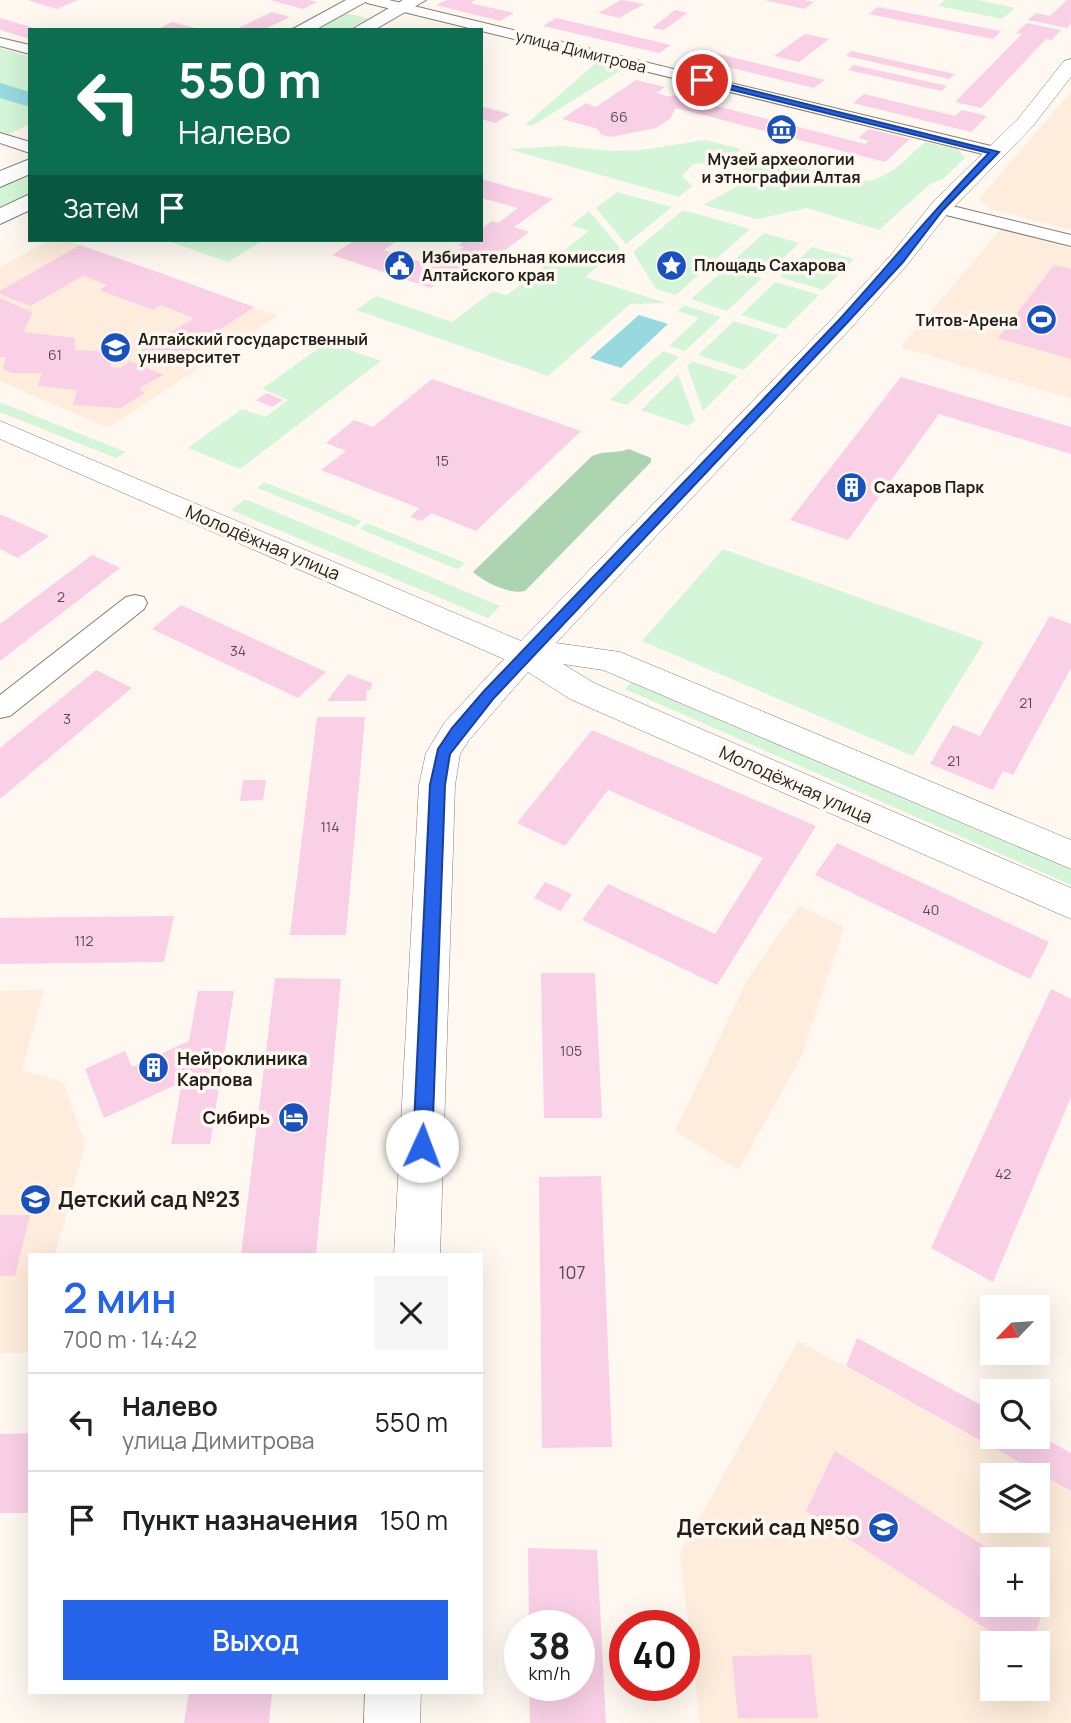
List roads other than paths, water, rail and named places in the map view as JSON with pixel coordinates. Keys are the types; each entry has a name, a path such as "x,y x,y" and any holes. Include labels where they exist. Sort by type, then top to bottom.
{"main road":[{"path":"304,28 359,0"},
{"path":"364,28 410,4"},
{"path":"0,180 28,166"},
{"path":"0,217 28,202"}],"street":[{"name":"улица Димитрова","path":"372,0 410,4 995,152"},
{"path":"0,42 28,49"},
{"path":"417,1253 437,785 443,753 457,731 526,656 842,323 899,260 940,208 1025,123 1071,65"},
{"path":"0,138 28,147"},
{"path":"940,208 1071,241"},
{"name":"Молодёжная улица","path":"0,429 526,656 582,691 1071,904"},
{"path":"0,709 135,603"},
{"name":"Молодёжная улица","path":"526,656 564,653 609,660 1071,855"},
{"path":"392,1723 393,1694"}],"water":[{"path":"0,83 28,91 28,106 0,98"},
{"path":"639,315 668,324 621,368 590,358"}],"place":[{"name":"Музей археологии и этнографии Алтая","path":"781,130"},
{"name":"Площадь Сахарова","path":"671,265"},
{"name":"Избирательная комиссия Алтайского края","path":"399,266"},
{"name":"Титов-Арена","path":"1041,320"},
{"name":"Алтайский государственный университет","path":"115,348"},
{"name":"Сахаров Парк","path":"851,487"},
{"name":"Нейроклиника Карпова","path":"154,1068"},
{"name":"Сибирь","path":"293,1117"},
{"name":"Детский сад №23","path":"35,1199"},
{"name":"Детский сад №50","path":"883,1527"}]}
